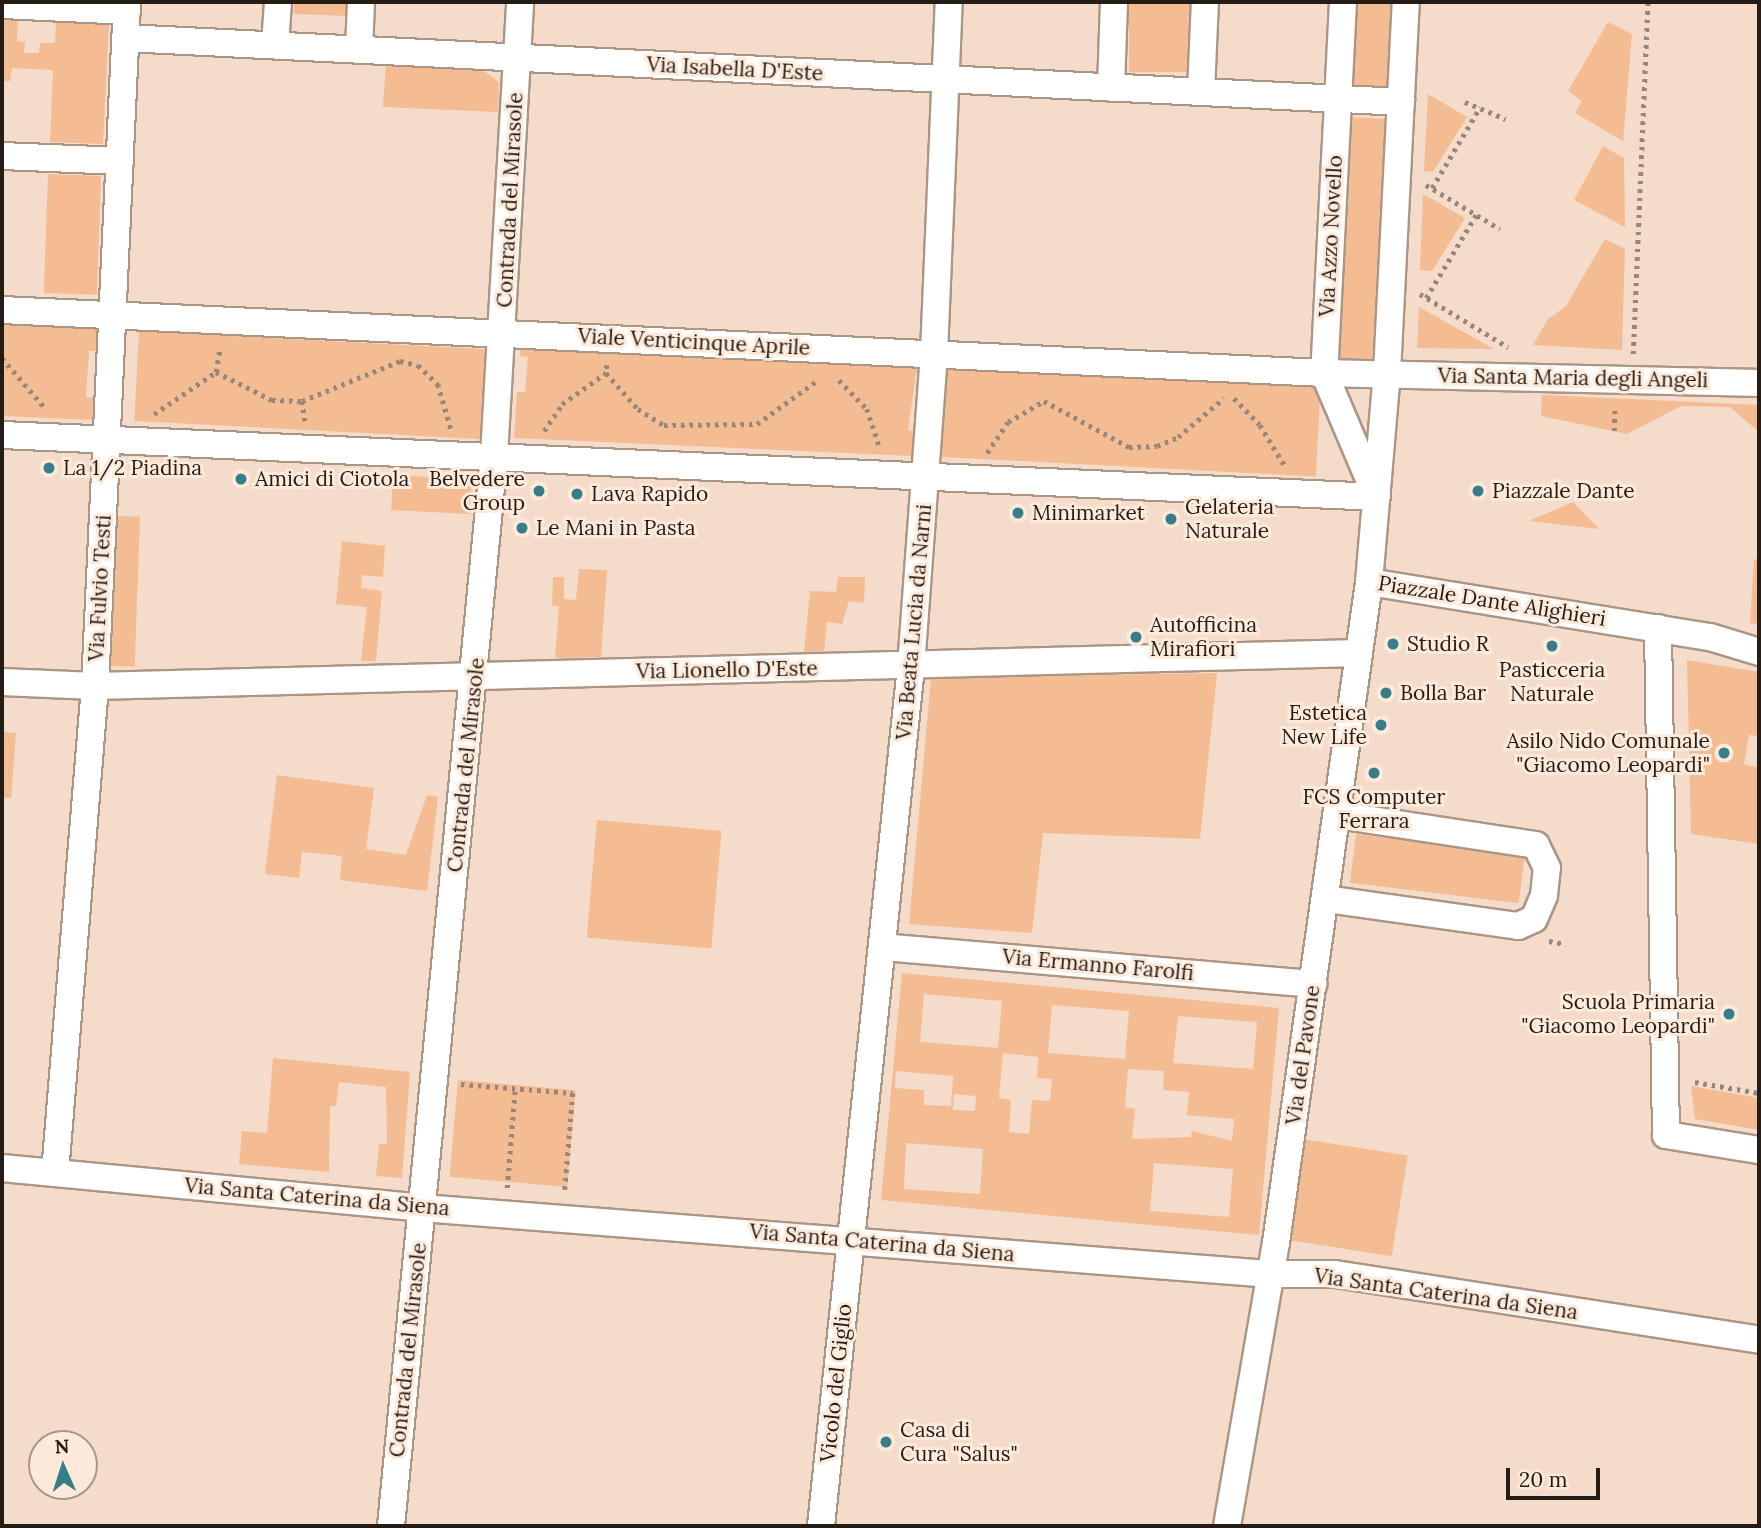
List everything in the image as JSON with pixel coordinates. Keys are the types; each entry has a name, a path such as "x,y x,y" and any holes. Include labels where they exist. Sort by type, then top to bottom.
{"street":[{"path":"275,45 278,2"},
{"path":"359,50 361,2"},
{"name":"Contrada del Mirasole","path":"391,1526 494,456 520,2"},
{"name":"Via Beata Lucia da Narni","path":"851,1240 911,667 934,354 949,2"},
{"path":"1111,88 1114,2"},
{"path":"1201,92 1205,2"},
{"name":"Via Azzo Novello","path":"1324,373 1343,2"},
{"path":"1387,373 1406,2"},
{"path":"2,5 127,6"},
{"name":"Via Fulvio Testi","path":"55,1173 95,686 127,6"},
{"name":"Via Isabella D'Este","path":"125,38 1338,99"},
{"path":"1338,99 1401,102"},
{"path":"2,156 120,161"},
{"name":"Viale Venticinque Aprile","path":"2,310 1324,373 1387,373"},
{"name":"Piazzale Dante Alighieri","path":"1324,373 1377,497"},
{"name":"Via Santa Maria degli Angeli","path":"1387,373 1634,377 1759,383"},
{"name":"Piazzale Dante Alighieri","path":"1387,373 1369,582 1658,628 1759,652"},
{"path":"2,435 1377,497"},
{"name":"Via del Pavone","path":"1227,1526 1270,1274 1326,899 1369,582"},
{"path":"1658,628 1666,1135 1759,1150"},
{"name":"Via Lionello D'Este","path":"2,682 95,686 475,675 911,667 1359,653"},
{"path":"1326,899 1518,926 1534,919 1544,895 1546,868 1536,845 1337,815"},
{"name":"Via Ermanno Farolfi","path":"882,947 1313,984"},
{"name":"Via Santa Caterina da Siena","path":"2,1168 422,1208 1270,1274 1335,1274 1759,1340"},
{"name":"Vicolo del Giglio","path":"821,1526 851,1240"}],"path":[{"path":"1634,377 1648,2"},
{"path":"1465,102 1506,119"},
{"path":"1432,188 1480,107"},
{"path":"1398,168 1500,229"},
{"path":"1426,298 1476,215"},
{"path":"1392,277 1555,376"},
{"path":"540,458 542,435 562,404 606,373 609,338"},
{"path":"2,358 45,406 60,438"},
{"path":"142,441 155,411 216,372 272,400 302,401 400,361 418,365 438,384 451,419 452,454"},
{"path":"606,373 664,425 757,424 814,380 831,377 848,384 867,409 880,440 880,473"},
{"path":"984,478 993,438 1044,401 1129,447 1157,446 1178,438 1227,394 1280,452 1287,491"},
{"path":"1665,1077 1759,1093"},
{"path":"435,1081 573,1093 565,1190"},
{"path":"505,1214 515,1088"}],"shaded area":[{"path":"294,2 348,2 348,16 294,14"},
{"path":"1129,2 1192,2 1192,72 1129,72"},
{"path":"1354,2 1390,2 1390,86 1354,86"},
{"path":"2,17 18,18 17,41 25,42 24,53 39,53 40,43 55,43 56,20 109,23 103,144 50,142 53,70 12,68 10,81 2,81"},
{"path":"1608,22 1632,34 1623,141 1575,113 1582,101 1568,91"},
{"path":"386,62 477,66 499,82 498,112 383,107"},
{"path":"1428,94 1467,117 1433,172 1424,171"},
{"path":"1347,117 1385,119 1372,361 1334,359"},
{"path":"1603,146 1624,158 1625,227 1574,200"},
{"path":"48,174 101,176 97,295 44,293"},
{"path":"1423,194 1465,218 1432,271 1420,270"},
{"path":"1605,239 1625,249 1622,350 1533,345 1548,319 1566,306"},
{"path":"1419,307 1494,349 1417,348"},
{"path":"2,325 99,329 98,351 89,351 86,397 95,398 93,420 2,416"},
{"path":"139,331 488,349 483,439 134,421"},
{"path":"520,349 917,367 908,430 913,431 912,456 514,438 517,392 525,392 528,357 520,356"},
{"path":"946,368 1320,388 1316,477 941,457"},
{"path":"1542,395 1759,405 1759,432 1730,407 1681,406 1627,434 1541,416"},
{"path":"393,475 472,479 470,514 391,510"},
{"path":"1573,502 1599,529 1529,521"},
{"path":"116,516 140,517 135,667 111,666"},
{"path":"342,541 385,546 383,577 362,575 361,588 382,591 376,661 361,661 367,607 336,604"},
{"path":"1754,559 1759,560 1759,624 1750,623"},
{"path":"579,569 607,570 601,657 555,658 559,606 552,606 553,577 564,577 564,599 576,600"},
{"path":"838,577 865,577 864,603 849,601 842,624 827,622 824,652 804,652 810,591 836,592"},
{"name":"Asilo Nido Comunale \"Giacomo Leopardi\"","path":"1687,660 1759,672 1759,736 1749,735 1744,764 1759,768 1759,844 1691,834"},
{"path":"1217,673 1200,839 1043,833 1032,933 909,924 931,678"},
{"path":"2,732 16,733 11,798 2,797"},
{"path":"277,775 374,788 366,849 406,855 427,795 438,797 427,891 340,880 342,856 302,852 299,878 265,874"},
{"path":"597,820 722,831 711,948 587,938"},
{"path":"1356,834 1525,855 1519,903 1350,883"},
{"path":"902,973 1279,1008 1259,1235 881,1200","holes":["924,994 1002,1001 998,1048 920,1042","1052,1005 1129,1011 1125,1059 1048,1053","1178,1016 1257,1022 1253,1069 1173,1063","1003,1053 1038,1057 1037,1078 1052,1079 1050,1101 1032,1100 1029,1134 1009,1132 1011,1100 999,1098","1128,1069 1164,1071 1163,1090 1189,1092 1187,1115 1234,1119 1232,1141 1192,1131 1191,1137 1132,1139 1135,1109 1125,1107","896,1071 953,1076 951,1106 924,1105 924,1090 895,1088","954,1094 976,1096 975,1111 953,1110","906,1143 983,1149 980,1194 904,1189","1154,1163 1233,1169 1229,1217 1150,1211"]},
{"path":"273,1058 410,1072 402,1178 376,1176 379,1144 387,1144 386,1087 339,1082 336,1106 330,1106 329,1172 239,1164 242,1131 267,1133"},
{"path":"458,1080 576,1090 567,1187 450,1177"},
{"path":"1691,1086 1759,1098 1759,1130 1695,1119"},
{"path":"1303,1139 1408,1156 1392,1256 1287,1240"}],"place":[{"name":"La 1/2 Piadina","path":"49,468"},
{"name":"Amici di Ciotola","path":"241,479"},
{"name":"Belvedere Group","path":"539,491"},
{"name":"Piazzale Dante","path":"1478,491"},
{"name":"Lava Rapido","path":"577,494"},
{"name":"Minimarket","path":"1018,513"},
{"name":"Gelateria Naturale","path":"1171,519"},
{"name":"Le Mani in Pasta","path":"522,528"},
{"name":"Autofficina Mirafiori","path":"1136,637"},
{"name":"Studio R","path":"1393,644"},
{"name":"Pasticceria Naturale","path":"1552,646"},
{"name":"Bolla Bar","path":"1386,693"},
{"name":"Estetica New Life","path":"1381,725"},
{"name":"Asilo Nido Comunale \"Giacomo Leopardi\"","path":"1724,753"},
{"name":"FCS Computer Ferrara","path":"1374,773"},
{"name":"Scuola Primaria \"Giacomo Leopardi\"","path":"1729,1014"},
{"name":"Casa di Cura \"Salus\"","path":"886,1442"}]}
